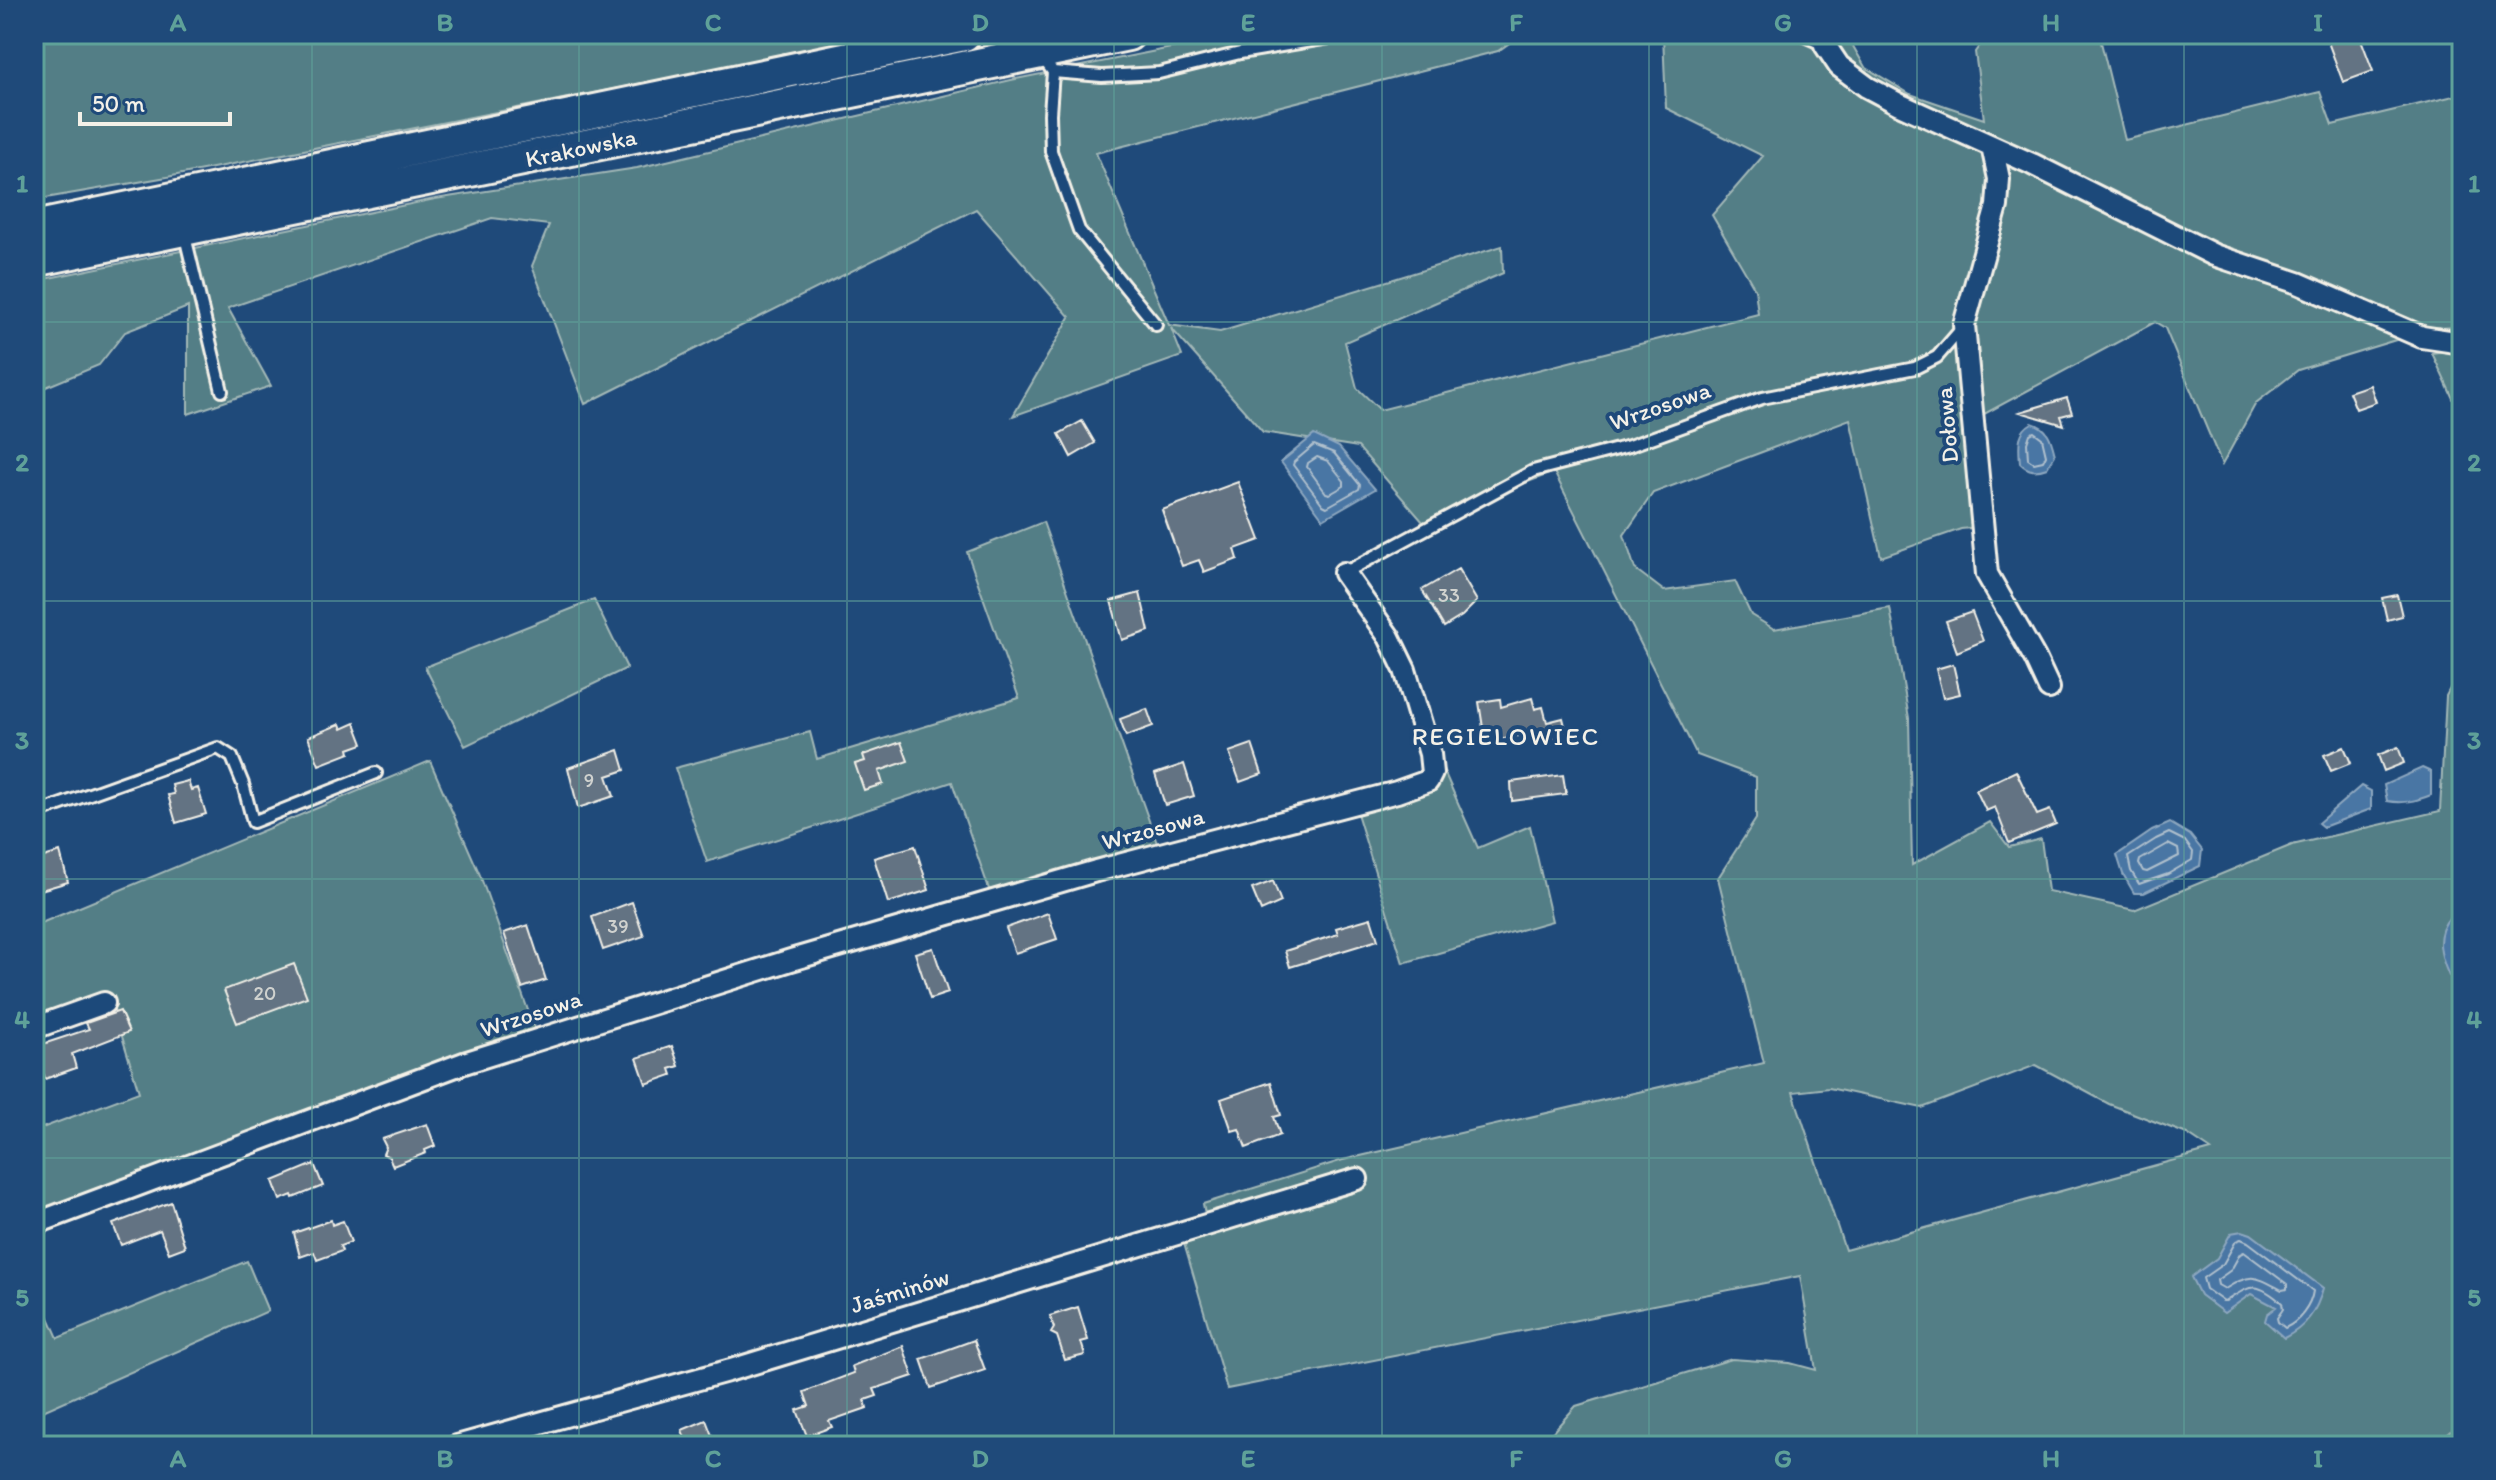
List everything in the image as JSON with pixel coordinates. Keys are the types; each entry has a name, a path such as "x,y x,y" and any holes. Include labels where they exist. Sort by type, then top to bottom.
{"main road":[{"name":"Krakowska","path":"34,228 964,34"},
{"name":"Krakowska","path":"34,260 1128,34"}],"street":[{"path":"1824,40 1839,66 1867,87 2214,255 2298,283 2422,337 2462,343"},
{"name":"Dołowa","path":"1992,146 1999,179 1997,206 1964,325 1987,574 2049,688"},
{"name":"Wrzosowa","path":"34,1224 464,1063 791,960 1096,871 1397,792 1428,781 1432,773 1430,754 1405,670 1389,637 1344,573"},
{"path":"34,1028 104,1003"},
{"name":"Jaśminów","path":"457,1446 745,1366 1357,1179"}],"lane":[{"path":"1156,325 1079,230 1051,151 1043,53 1102,76 1159,73 1240,53 1353,34"},
{"path":"1800,34 1824,40"},
{"path":"184,230 222,391"},
{"name":"Wrzosowa","path":"1344,573 1533,471 1629,446 1762,398 1915,368 1937,357 1964,325"},
{"path":"34,814 218,748 232,757 253,822 376,773"}],"green space":[{"path":"34,34 892,34 167,177 34,200"},
{"path":"1241,34 1522,34 1498,51 1096,153 1169,325 1220,332 1502,246 1503,273 1345,342 1357,388 1380,410 1758,314 1755,289 1712,215 1763,156 1666,108 1663,34 1846,34 1865,67 1910,94 1984,119 1975,52 1980,45 2066,34 2099,34 2125,140 2320,92 2332,125 2462,94 2462,326 2442,328 2423,325 2387,309 2399,339 2298,370 2256,403 2222,465 2165,328 2155,322 1984,414 1990,526 1961,529 1881,557 1850,419 1653,493 1624,535 1635,569 1664,591 1735,581 1751,615 1774,629 1890,608 1909,718 1912,865 1990,822 2009,847 2041,839 2048,891 2134,910 2292,845 2440,811 2446,696 2456,677 2462,689 2462,1421 2445,1437 2364,1446 2224,1446 2213,1442 2162,1446 1540,1446 1576,1406 1732,1359 1790,1363 1816,1370 1800,1276 1227,1389 1183,1240 1205,1214 1203,1204 1343,1160 1764,1063 1718,878 1756,819 1756,777 1697,755 1554,472 1423,522 1358,447 1263,432 1171,328 1182,356 1013,416 1070,317 976,209 585,404 532,266 549,225 492,218 228,308 271,386 188,414 188,307 125,332 99,365 34,392 34,281 435,199 637,168 1011,80","holes":["2036,1065 2109,1104 2187,1134 2211,1150 1845,1250 1793,1092 1829,1088 1922,1108"]},
{"path":"2462,348 2462,418 2432,353"},
{"path":"1043,522 1158,846 991,895 952,782 707,862 675,768 810,732 817,759 1019,698 967,552"},
{"path":"594,600 627,668 465,746 425,667"},
{"path":"430,761 480,875 535,1030 34,1215 34,1131 139,1092 109,994 34,1015 34,926"},
{"path":"1443,769 1478,848 1530,826 1552,921 1403,963 1356,810"},
{"path":"247,1261 268,1311 34,1415 34,1318 47,1313 58,1338"}],"water":[{"path":"2032,423 2046,431 2055,455 2047,468 2039,470 2030,470 2020,463 2021,435"},
{"path":"1314,435 1339,447 1375,489 1323,519 1281,462"},
{"path":"2422,768 2431,772 2431,795 2410,801 2387,801 2384,785"},
{"path":"2361,786 2371,791 2371,809 2323,827 2318,823"},
{"path":"2170,823 2190,835 2202,850 2200,866 2144,893 2134,893 2117,855 2152,831"},
{"path":"2450,917 2462,929 2462,974 2449,976 2440,938"},
{"path":"2242,1231 2251,1234 2323,1288 2310,1318 2284,1338 2265,1321 2267,1314 2276,1307 2251,1294 2224,1313 2200,1295 2191,1277 2217,1258 2231,1233"}],"building":[{"path":"2325,34 2359,34 2373,71 2343,82"},
{"path":"2370,385 2376,402 2356,409 2349,392"},
{"path":"2067,398 2072,413 2061,416 2064,425 2020,412"},
{"path":"1082,421 1095,443 1071,457 1059,434"},
{"path":"1238,482 1260,540 1235,549 1238,559 1204,572 1199,560 1182,566 1162,510"},
{"path":"1458,569 1477,601 1462,616 1444,627 1422,590"},
{"path":"1140,593 1149,631 1122,640 1111,601"},
{"path":"2397,595 2402,616 2387,620 2382,598"},
{"path":"1972,612 1983,641 1957,652 1946,621"},
{"path":"1953,664 1960,694 1943,698 1936,669"},
{"path":"1532,698 1535,709 1543,707 1547,722 1563,718 1568,738 1546,745 1544,733 1485,741 1479,702 1500,699 1501,707"},
{"path":"1147,709 1153,726 1126,736 1120,719"},
{"path":"355,723 363,744 349,749 350,753 319,765 308,737 340,724 342,729"},
{"path":"901,742 908,761 879,771 883,784 864,790 855,764 865,761 863,755"},
{"path":"1252,744 1262,774 1240,782 1229,752"},
{"path":"2344,747 2351,763 2331,771 2324,755"},
{"path":"2398,747 2404,763 2384,771 2378,755"},
{"path":"619,750 625,770 607,776 614,796 578,808 568,768"},
{"path":"1184,764 1194,796 1165,805 1155,774"},
{"path":"2016,771 2037,815 2050,810 2056,824 2009,843 1995,807 1986,811 1976,790"},
{"path":"1563,775 1566,794 1512,801 1511,782"},
{"path":"188,781 191,790 198,788 206,814 176,823 168,795 174,794 172,785"},
{"path":"915,846 929,890 888,903 874,858"},
{"path":"60,852 68,882 34,892 34,860"},
{"path":"1273,881 1281,902 1261,911 1252,889"},
{"path":"632,902 644,936 603,950 592,917"},
{"path":"1048,913 1057,939 1015,953 1006,928"},
{"path":"1371,918 1378,940 1290,967 1285,951 1338,934 1336,928"},
{"path":"528,925 546,980 522,988 504,933"},
{"path":"933,948 948,993 930,999 915,953"},
{"path":"294,964 307,997 237,1023 224,990"},
{"path":"120,1011 129,1032 72,1054 76,1068 45,1079 44,1075 34,1079 34,1047 89,1029 86,1023"},
{"path":"672,1046 679,1066 670,1069 672,1075 646,1084 637,1058"},
{"path":"1271,1082 1281,1115 1274,1117 1280,1135 1246,1148 1239,1129 1232,1131 1221,1099"},
{"path":"427,1124 435,1146 425,1150 426,1153 393,1166 389,1157 383,1154 386,1147 382,1139"},
{"path":"314,1164 323,1186 280,1200 273,1181"},
{"path":"171,1202 185,1247 169,1253 160,1230 121,1245 113,1224"},
{"path":"331,1220 332,1225 343,1221 351,1242 340,1246 342,1251 317,1260 314,1252 300,1257 294,1233"},
{"path":"1078,1307 1088,1340 1081,1342 1085,1355 1065,1360 1057,1336 1051,1333 1054,1328 1050,1316"},
{"path":"974,1340 985,1370 931,1388 921,1359"},
{"path":"903,1346 913,1376 874,1389 877,1396 865,1400 867,1408 829,1421 832,1427 807,1436 797,1410 809,1406 804,1392 854,1373 852,1366"},
{"path":"706,1420 716,1446 688,1446 682,1430"}],"district":[{"name":"REGIELOWIEC","path":"1506,736"}]}
